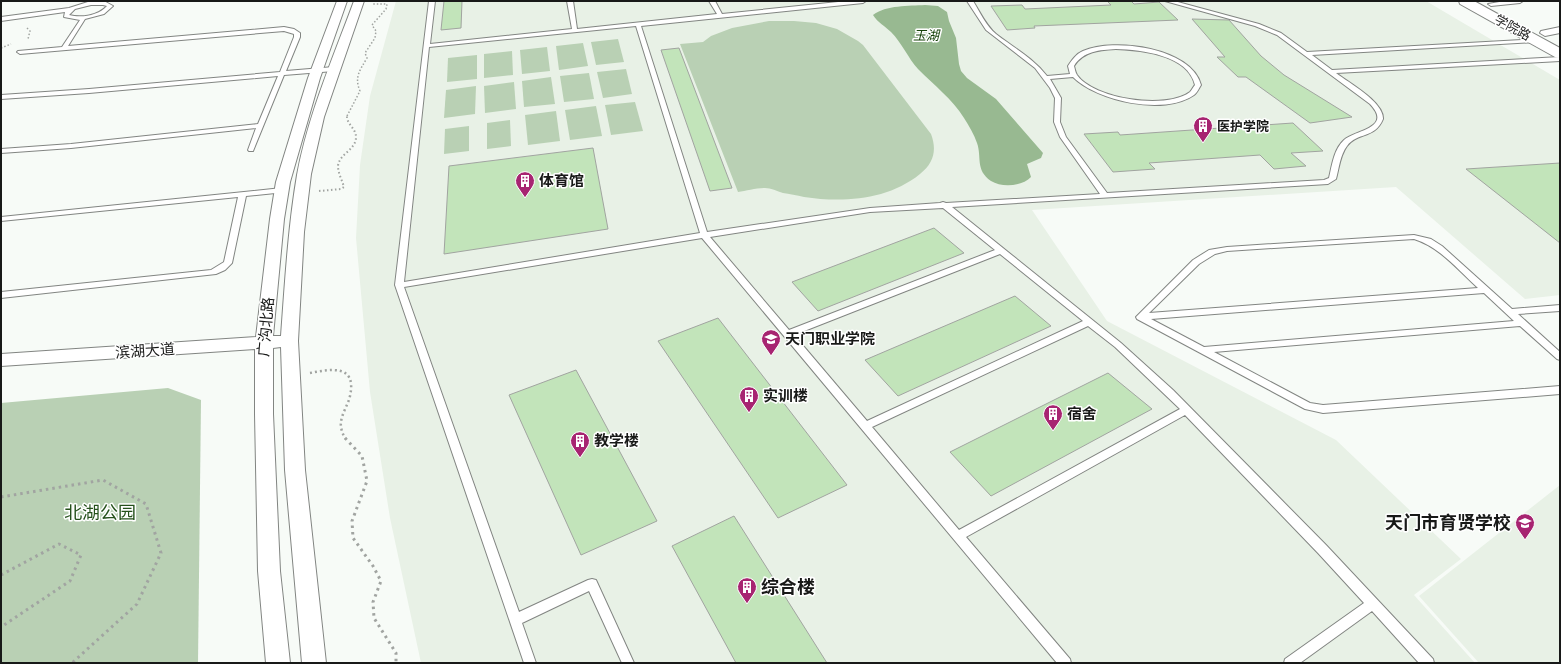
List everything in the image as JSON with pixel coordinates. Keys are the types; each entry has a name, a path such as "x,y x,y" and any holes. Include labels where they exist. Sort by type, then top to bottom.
{"main road":[{"name":"学院路","path":"1465,1 1540,36 1560,41"},
{"name":"学院路","path":"1488,3 1540,36 1560,54"}],"street":[{"name":"广沟北路","path":"314,663 298,501 289,346 297,232 304,174 318,117 334,69 353,2"},
{"name":"广沟北路","path":"278,663 269,571 263,348 282,190 301,118 317,71 353,2"},
{"path":"1540,36 1560,30"},
{"name":"滨湖大道","path":"1,370 289,346"},
{"name":"滨湖大道","path":"1,360 263,348"}],"lane":[{"path":"432,1 399,285 530,663"},
{"path":"570,1 575,31"},
{"path":"712,1 720,16"},
{"path":"427,46 720,16 838,2 863,1"},
{"path":"970,1 988,29 994,35 1024,56 1053,88 1058,98 1057,122 1062,136 1105,195"},
{"path":"399,285 704,235 870,210 943,204 1325,182 1332,178 1343,146 1347,142 1373,130 1378,125 1380,117 1379,110 1279,34 1269,29 1168,1"},
{"path":"1488,3 1520,1"},
{"path":"3,19 72,9 84,4 98,2 108,4 109,8 101,13 84,17 74,18 66,16 66,14 72,9"},
{"path":"64,48 84,17"},
{"path":"638,24 704,235 1064,663"},
{"path":"20,52 284,29 292,30 297,33 297,37 251,150"},
{"path":"1306,54 1540,36"},
{"path":"1045,78 1074,75 1084,84 1100,93 1120,99 1142,102 1163,102 1180,99 1192,93 1198,85 1195,76 1187,66 1173,58 1155,52 1123,47 1099,48 1084,52 1075,58 1071,66 1074,75"},
{"path":"1330,72 1560,59"},
{"path":"1,97 89,92 334,69"},
{"path":"1,151 71,146 261,126"},
{"path":"1,219 282,190"},
{"path":"1,295 213,272 222,268 228,263 242,194"},
{"path":"943,204 1118,345 1186,410 1373,603 1428,663"},
{"path":"1140,317 1196,262 1212,252 1227,249 1414,237 1428,241 1439,248 1560,358"},
{"path":"788,334 1000,251"},
{"path":"1140,317 1485,290"},
{"path":"1510,312 1560,308"},
{"path":"1140,317 1308,406 1323,409 1560,390"},
{"path":"865,426 1089,322"},
{"path":"1202,350 1522,323"},
{"path":"958,536 1186,410"},
{"path":"515,620 592,584 628,663"},
{"path":"1290,663 1373,603"}],"path":[{"path":"302,192 340,189 344,187 338,166 339,162 351,150 356,139 356,132 347,121 347,115 358,100 360,91 357,84 357,74 367,58 365,53 375,38 376,31 372,25 386,9 387,4 353,2"},
{"path":"290,377 329,369 341,370 347,374 351,383 350,396 340,424 344,437 362,456 367,481 352,521 353,538 374,566 381,581 374,602 374,618 396,653 396,663"},
{"path":"1,497 103,480 146,504 161,552 137,604 72,663"},
{"path":"1,575 59,544 82,555 70,581 1,627"}],"shaded area":[{"name":"天门职业学院","path":"396,1 1426,1 1560,80 1560,295 1525,299 1396,187 1032,210 1107,321 1336,440 1461,559 1414,595 1475,663 421,663 390,518 370,392 356,238 360,165 370,96"},
{"name":"天门市育贤学校","path":"1560,485 1560,663 1479,663 1419,596"}],"green space":[{"path":"769,21 816,23 837,29 863,45 931,134 934,151 931,161 925,170 907,183 880,194 865,198 834,200 819,199 783,193 765,188 738,192 680,44 703,42 711,36 732,28"},
{"path":"618,39 624,62 596,65 591,42"},
{"path":"583,43 588,66 559,70 556,46"},
{"path":"547,47 550,71 522,74 520,50"},
{"path":"512,51 513,75 484,78 484,54"},
{"path":"477,55 477,79 447,82 448,58"},
{"path":"626,69 632,94 603,98 597,72"},
{"path":"589,73 594,99 564,102 560,76"},
{"path":"551,77 555,104 524,107 522,81"},
{"path":"514,82 516,109 485,113 484,86"},
{"path":"476,86 475,114 444,118 446,90"},
{"path":"635,102 643,131 611,135 605,105"},
{"path":"596,106 602,136 570,140 565,110"},
{"path":"556,111 560,141 528,145 525,115"},
{"path":"510,120 511,146 487,149 487,123"},
{"path":"469,126 469,151 444,154 445,129"},
{"name":"北湖公园","path":"168,388 201,400 198,663 1,663 1,403"}],"water":[{"name":"玉湖","path":"925,5 938,6 947,12 956,38 961,71 967,78 996,99 1043,153 1041,158 1027,164 1031,177 1027,180 1018,184 1001,185 986,177 981,168 976,140 970,127 959,111 948,98 918,69 895,36 873,15 884,9"}],"building":[{"path":"444,1 462,1 461,28 441,30"},
{"path":"1107,1 1131,1 1134,4 1159,2 1178,20 1034,26 1035,28 1007,30 991,6 1022,5 1025,9 1111,5"},
{"path":"1192,19 1229,20 1261,56 1284,75 1352,117 1310,123 1246,77 1238,77 1217,57 1225,57"},
{"path":"679,48 732,188 710,191 661,50"},
{"name":"医护学院","path":"1293,123 1323,151 1291,153 1306,166 1274,169 1260,155 1149,163 1155,169 1113,172 1084,134 1118,132 1120,135"},
{"name":"体育馆","path":"593,148 608,229 444,254 449,166"},
{"path":"1560,163 1560,243 1466,169"},
{"path":"934,228 964,253 818,311 792,282"},
{"path":"1015,296 1051,326 898,396 865,360"},
{"name":"实训楼","path":"718,318 847,485 778,518 658,341"},
{"name":"教学楼","path":"576,370 657,521 581,555 509,395"},
{"name":"宿舍","path":"1108,373 1152,409 991,496 950,452"},
{"name":"综合楼","path":"734,516 827,663 736,663 672,546"}],"place":[{"name":"医护学院","path":"1203,143"},
{"name":"体育馆","path":"525,198"},
{"name":"天门职业学院","path":"771,356"},
{"name":"实训楼","path":"749,413"},
{"name":"宿舍","path":"1053,431"},
{"name":"教学楼","path":"580,458"},
{"name":"天门市育贤学校","path":"1525,540"},
{"name":"综合楼","path":"747,604"}]}
